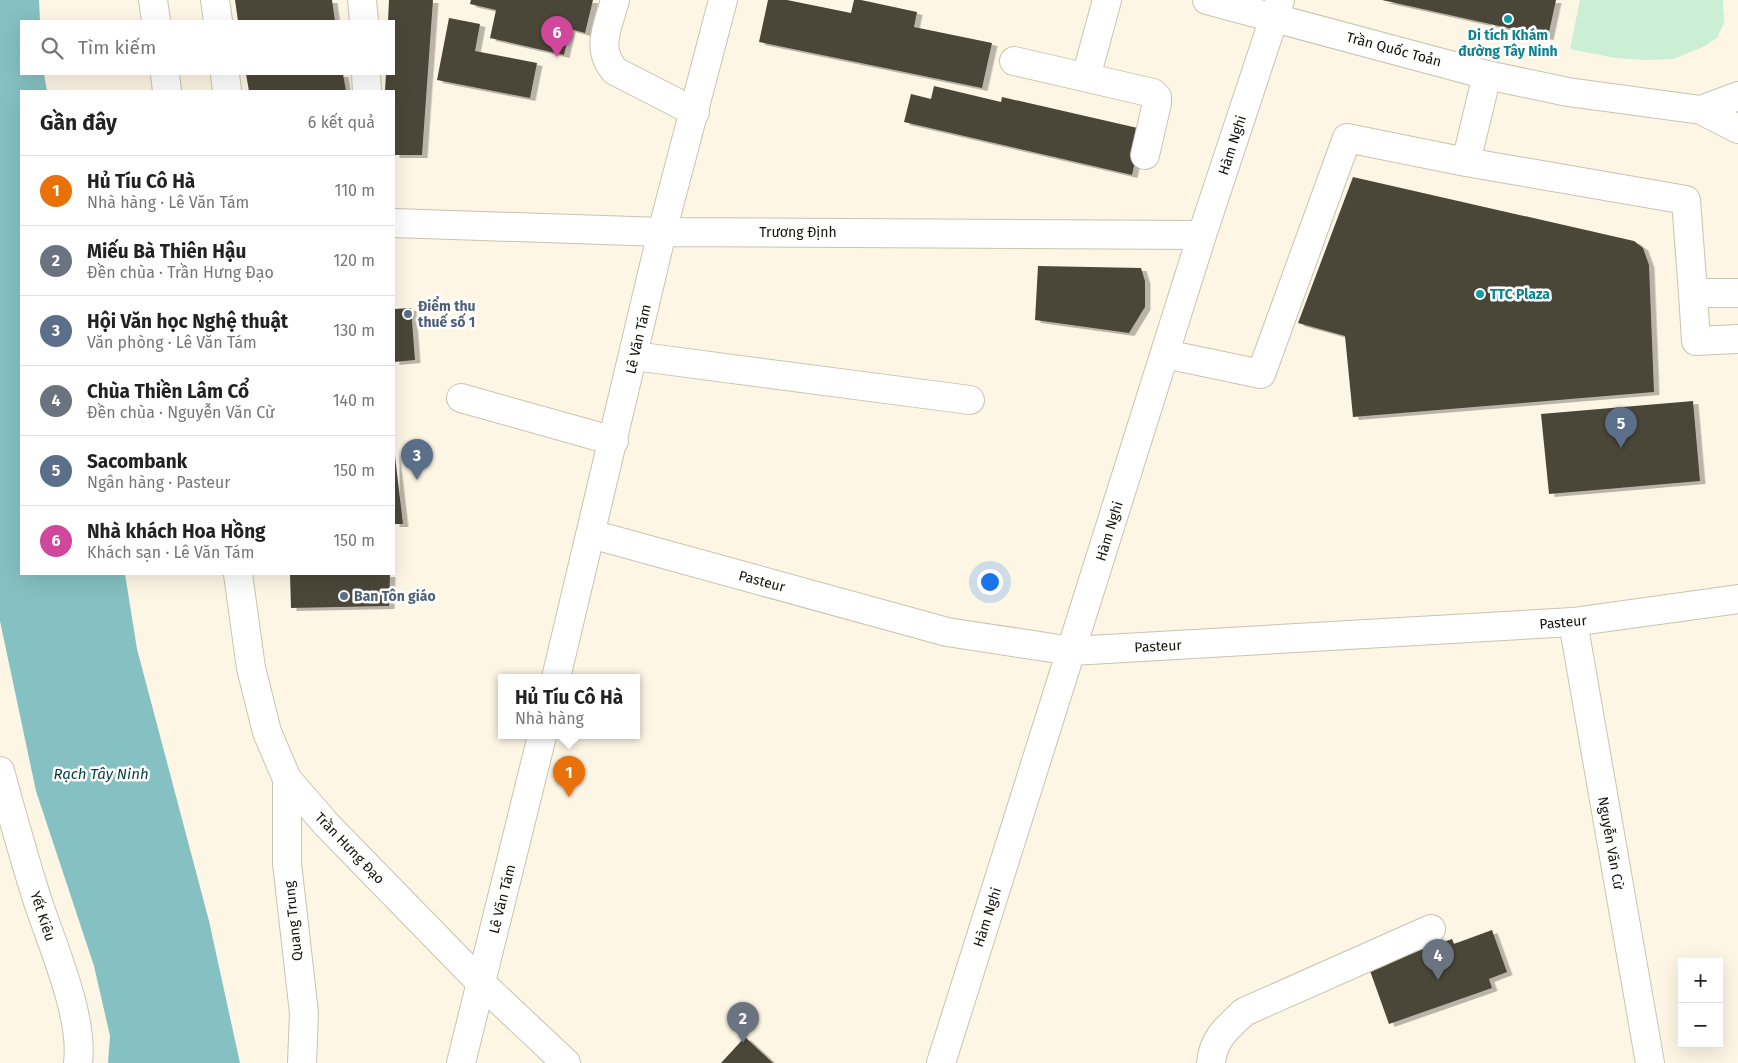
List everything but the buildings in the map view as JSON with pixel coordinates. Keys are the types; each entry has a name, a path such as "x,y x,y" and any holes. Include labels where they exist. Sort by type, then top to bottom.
{"street":[{"path":"153,0 156,20"},
{"path":"215,0 218,20"},
{"path":"362,0 364,20"},
{"path":"615,0 603,47 606,60 615,71 695,112"},
{"name":"Lê Văn Tám","path":"557,674 592,534 662,232 695,112 722,0"},
{"path":"1086,77 1107,0"},
{"name":"Trần Quốc Toản","path":"1214,1 1278,8 1487,75 1568,92 1701,110 1738,129"},
{"name":"Hàm Nghi","path":"941,1063 1202,235 1278,8"},
{"path":"1014,61 1153,93 1156,97 1146,155"},
{"path":"165,75 167,90"},
{"path":"225,75 228,90"},
{"path":"366,75 367,90"},
{"path":"1466,162 1487,75"},
{"name":"Trần Quốc Toản","path":"1701,110 1738,96"},
{"path":"1165,354 1261,374 1347,138 1466,162 1686,200 1696,341 1738,339"},
{"name":"Trương Định","path":"395,223 662,232 1202,235"},
{"path":"1693,293 1738,293"},
{"path":"634,356 970,400"},
{"path":"461,398 614,440"},
{"name":"Pasteur","path":"592,534 947,632 1072,651 1573,622 1738,599"},
{"name":"Trần Hưng Đạo","path":"238,575 251,668 267,732 287,779 327,825 481,983 566,1063"},
{"name":"Nguyễn Văn Cừ","path":"1573,622 1650,1063"},
{"name":"Lê Văn Tám","path":"461,1063 541,739"},
{"name":"Yết Kiêu","path":"0,770 19,842 69,995 80,1050 78,1063"},
{"name":"Quang Trung","path":"287,779 287,864 304,1012 302,1063"},
{"path":"1211,1063 1213,1048 1225,1030 1244,1012 1431,928"}],"green space":[{"path":"1580,0 1723,0 1724,23 1717,38 1703,47 1673,59 1615,58 1570,49"}],"water":[{"name":"Rạch Tây Ninh","path":"0,0 39,0 40,20 20,20 20,75 44,75 47,90 20,90 20,575 125,575 137,649 209,921 240,1063 108,1063 110,1036 94,966 36,791 0,621"}],"place":[{"name":"Di tích Khám đường Tây Ninh","path":"1508,19"},
{"name":"Nhà khách Hoa Hồng","path":"557,57"},
{"name":"TTC Plaza","path":"1480,294"},
{"name":"Điểm thu thuế số 1","path":"408,314"},
{"name":"Sacombank","path":"1621,448"},
{"name":"Hội Văn học Nghệ thuật","path":"417,480"},
{"name":"Ban Tôn giáo","path":"344,596"},
{"name":"Hủ Tíu Cô Hà","path":"569,797"},
{"name":"Chùa Thiền Lâm Cổ","path":"1438,980"},
{"name":"Miếu Bà Thiên Hậu","path":"743,1043"}]}
